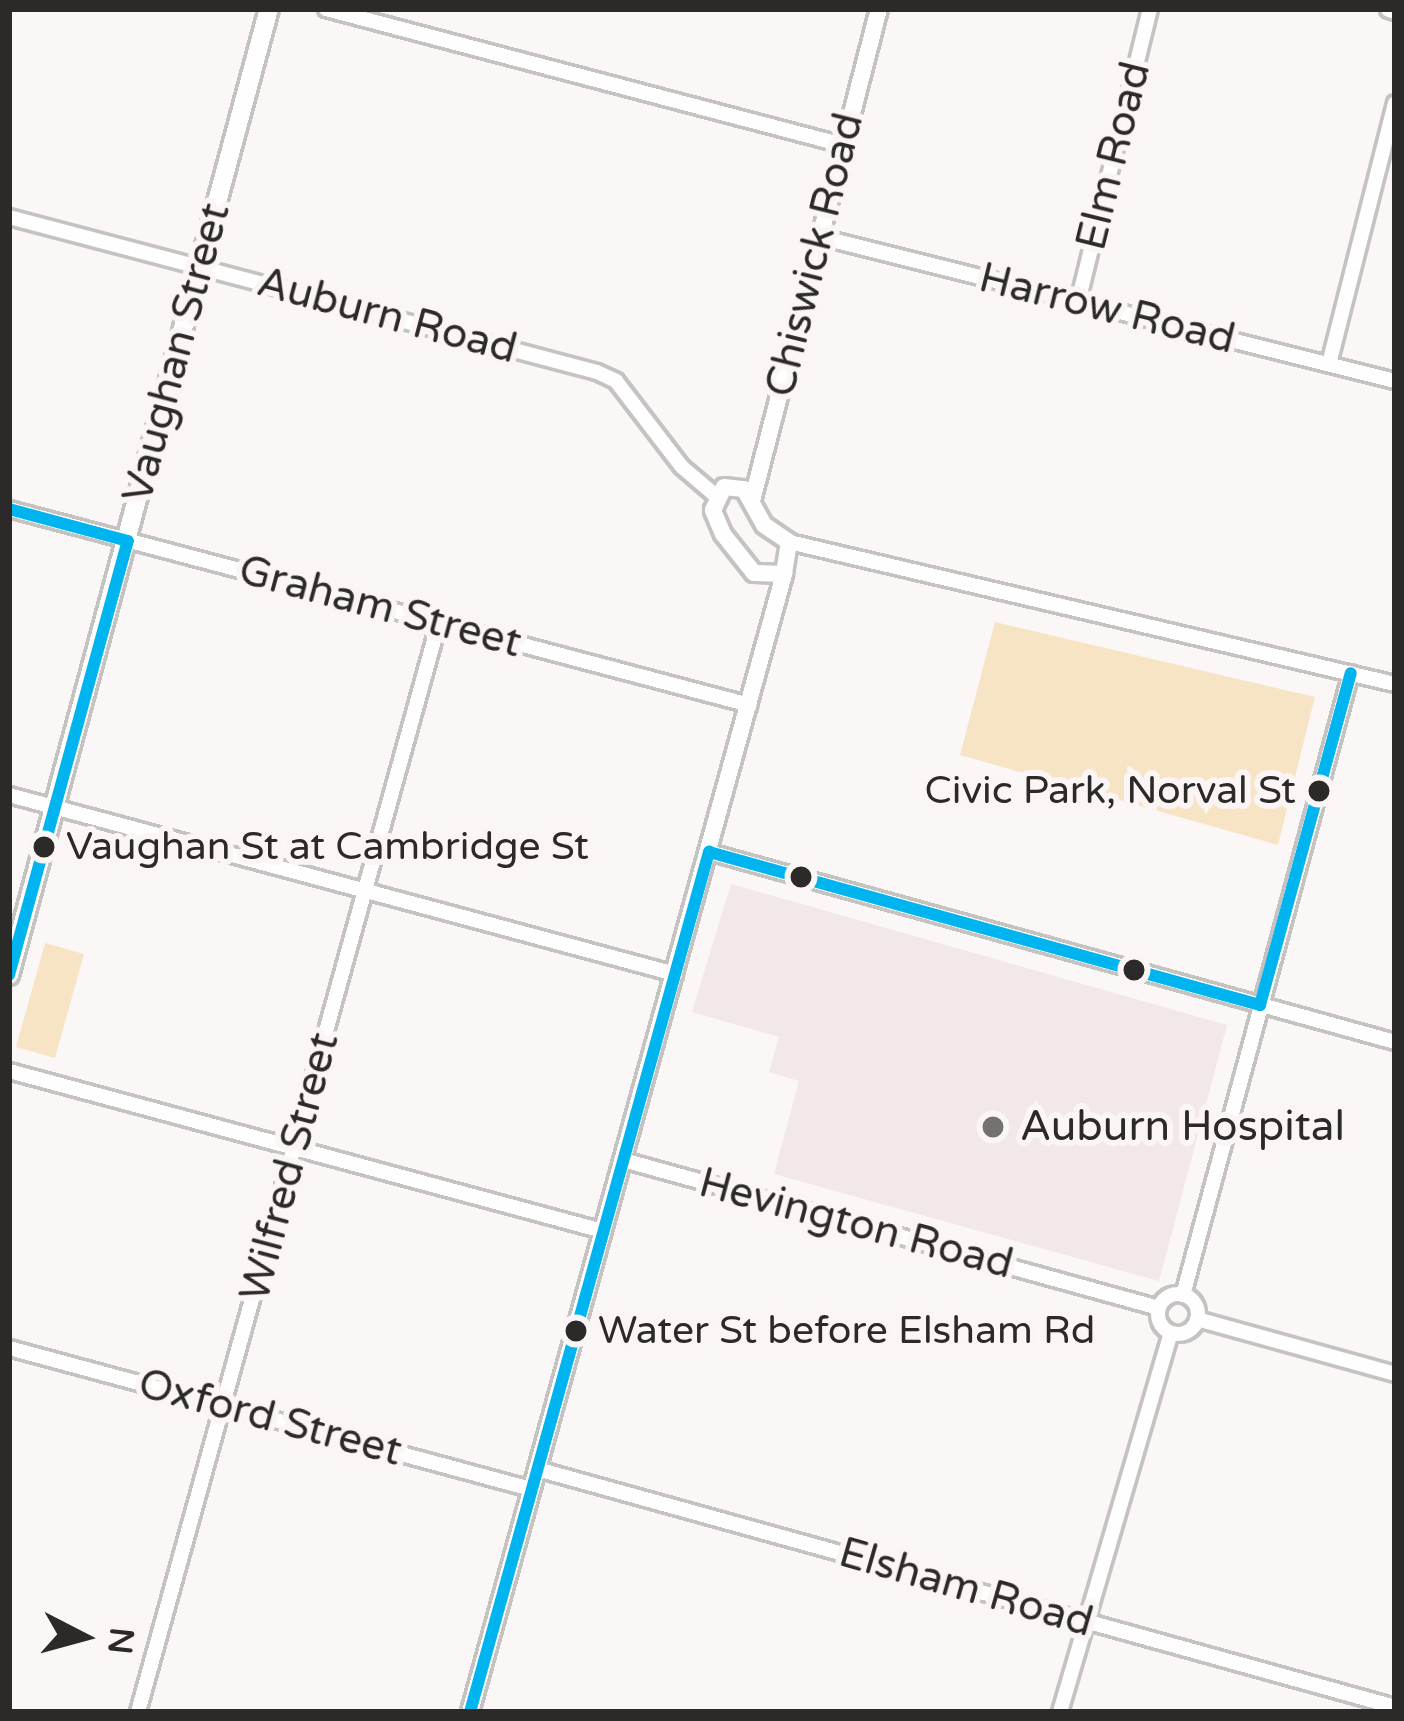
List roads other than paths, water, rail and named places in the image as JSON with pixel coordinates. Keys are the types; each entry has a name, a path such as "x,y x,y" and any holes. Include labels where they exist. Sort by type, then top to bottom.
{"main road":[{"name":"Vaughan Street","path":"9,975 269,9"}],"street":[{"path":"326,9 843,145"},
{"name":"Chiswick Road","path":"752,501 879,9"},
{"name":"Elm Road","path":"1078,302 1150,9"},
{"path":"1330,364 1395,104"},
{"name":"Auburn Road","path":"9,217 606,375 715,496"},
{"name":"Harrow Road","path":"820,237 1395,381"},
{"path":"784,574 770,578 747,566 718,524 715,496 737,486 752,501 764,525 789,542 1394,682"},
{"name":"Graham Street","path":"9,509 750,705"},
{"path":"470,1712 750,705 789,542"},
{"name":"Wilfred Street","path":"138,1712 439,622"},
{"path":"1060,1712 1171,1333 1159,1308 1183,1295 1351,673"},
{"path":"9,795 675,974"},
{"path":"709,852 1395,1042"},
{"path":"9,1071 603,1231"},
{"name":"Hevington Road","path":"623,1160 1159,1308"},
{"path":"1171,1333 1187,1332 1197,1319 1196,1307 1183,1295"},
{"path":"1197,1319 1395,1374"},
{"name":"Oxford Street","path":"9,1348 531,1489"},
{"name":"Elsham Road","path":"537,1469 1395,1707"}],"place":[{"name":"Civic Park, Norval St","path":"1319,791"},
{"name":"Vaughan St at Cambridge St","path":"44,847"},
{"name":"Auburn Hospital","path":"993,1127"},
{"name":"Water St before Elsham Rd","path":"576,1331"}]}
